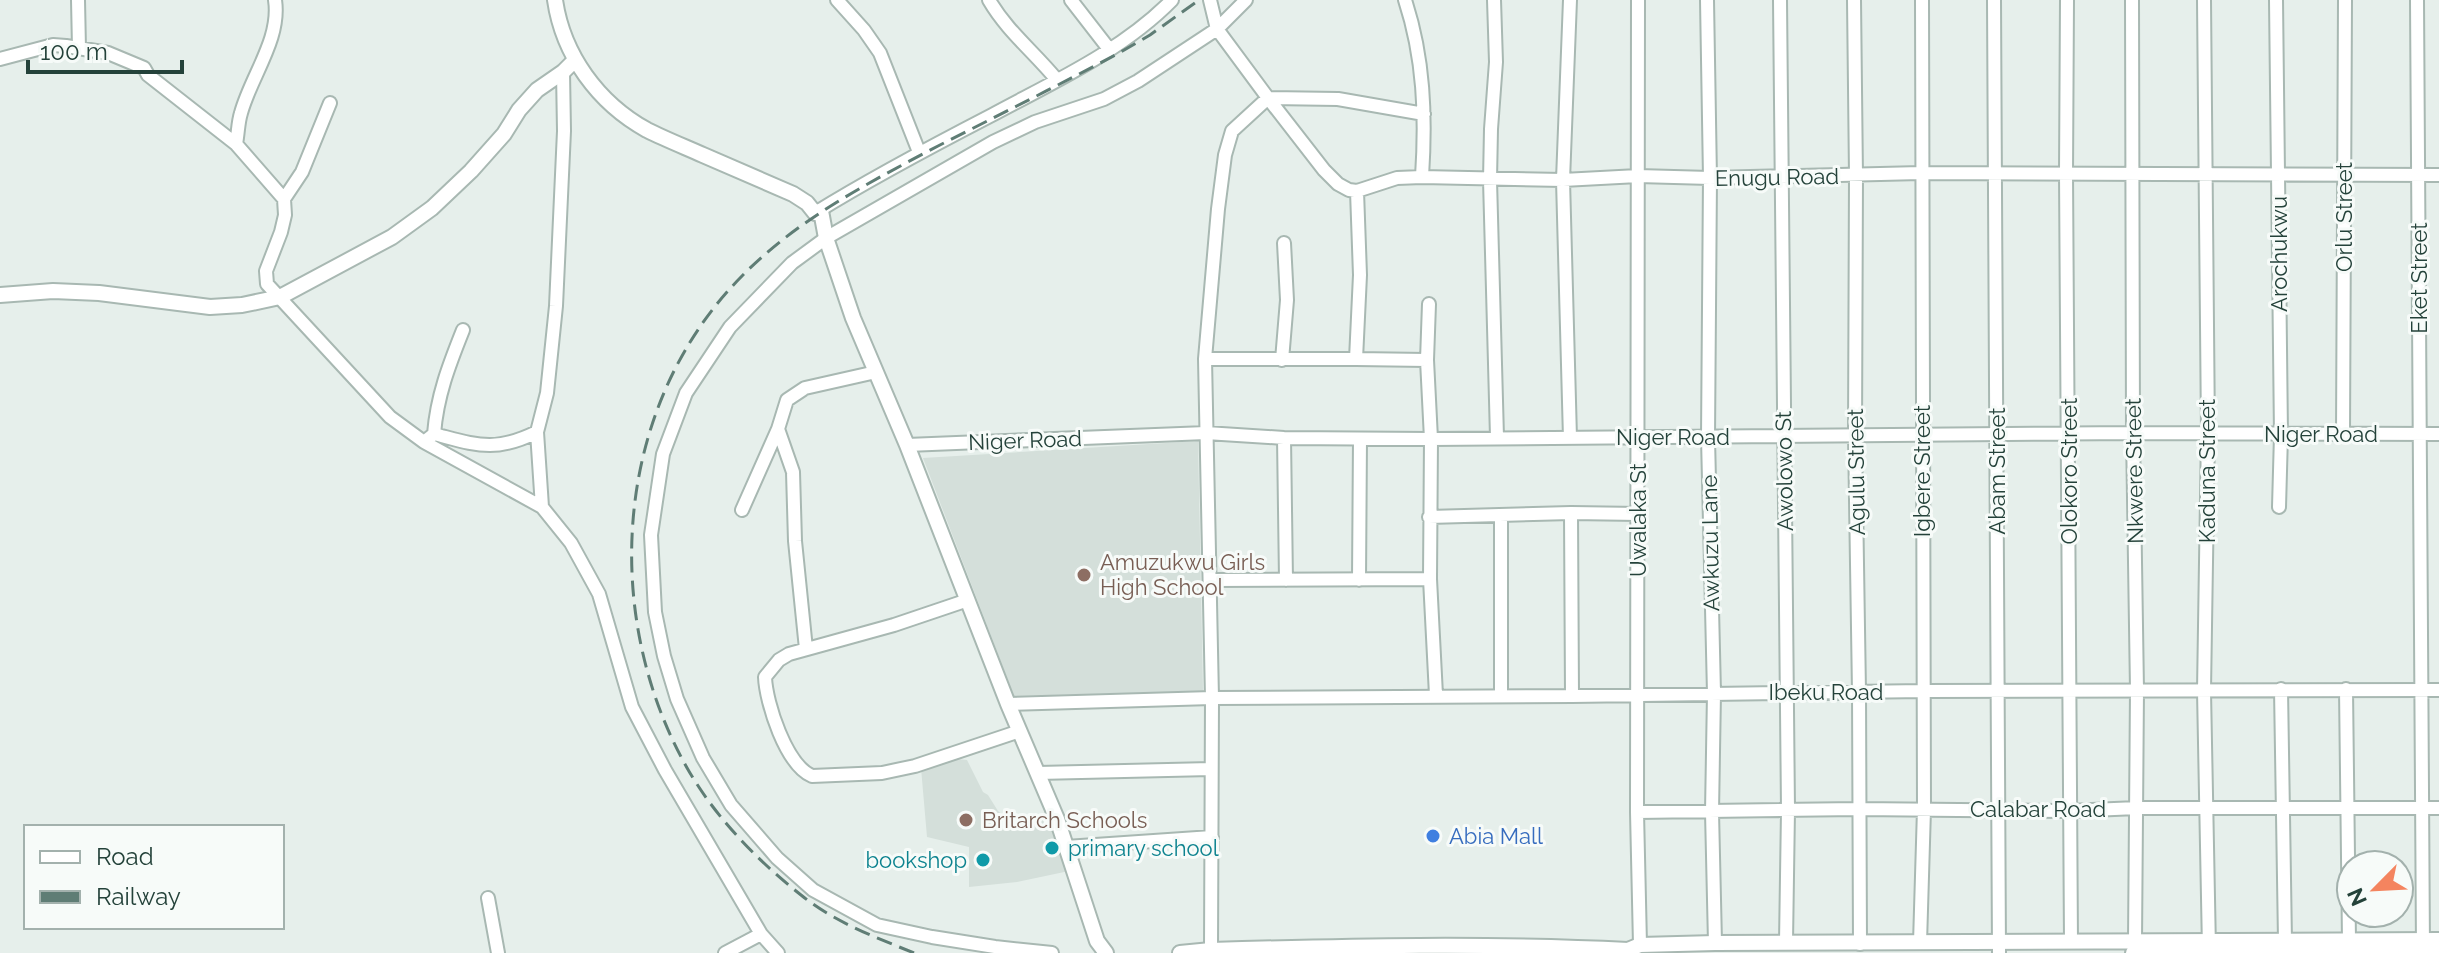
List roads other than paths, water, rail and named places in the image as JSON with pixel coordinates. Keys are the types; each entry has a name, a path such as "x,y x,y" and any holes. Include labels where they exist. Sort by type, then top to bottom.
{"street":[{"path":"78,0 79,48"},
{"path":"236,144 241,113 272,33 277,11 275,0"},
{"path":"542,507 537,432 547,393 556,306 569,67 555,0"},
{"path":"837,0 880,53 919,152"},
{"path":"989,0 1005,25 1057,80"},
{"path":"1071,0 1109,49"},
{"path":"815,213 919,152 1057,80 1109,49 1135,32 1172,0"},
{"path":"1210,0 1217,29 1268,98 1324,170 1338,184 1357,191 1360,275 1356,359"},
{"path":"1052,953 970,943 877,925 813,890 777,858 731,805 703,758 677,699 655,612 651,535 663,454 686,393 730,327 792,263 826,238 993,142 1035,122 1104,99 1138,81 1217,29 1246,0"},
{"path":"1405,0 1415,31 1422,76 1422,177"},
{"path":"1494,0 1496,62 1490,180 1497,437"},
{"path":"1570,0 1563,180 1570,438"},
{"name":"Uwalaka St","path":"1636,950 1638,0"},
{"name":"Awkuzu Lane","path":"1707,0 1710,178 1708,438 1714,693 1712,812 1715,943"},
{"name":"Awolowo St","path":"1780,0 1788,810 1786,942"},
{"name":"Agulu Street","path":"1854,0 1860,944"},
{"name":"Igbere Street","path":"1920,943 1924,809 1922,0"},
{"name":"Abam Street","path":"1994,0 1998,948"},
{"name":"Olokoro Street","path":"2067,0 2071,942"},
{"name":"Nkwere Street","path":"2132,0 2137,690 2134,948"},
{"name":"Kaduna Street","path":"2204,0 2208,433 2204,691 2209,947"},
{"name":"Arochukwu","path":"2276,0 2281,435 2279,507"},
{"name":"Orlu Street","path":"2343,434 2345,0"},
{"name":"Eket Street","path":"2417,0 2423,945"},
{"path":"0,59 53,45 108,53 144,68 148,75 236,144 284,199"},
{"path":"569,67 646,129 793,194 815,213"},
{"path":"0,295 53,291 99,293 210,307 242,305 280,297 392,237 432,208 504,134 519,110 537,90 569,67"},
{"path":"1211,950 1211,580 1205,359 1225,155 1232,131 1268,98 1338,99 1424,114"},
{"path":"330,103 302,172 284,199 285,215 266,271 267,284 390,417 542,507 571,543 599,594 632,707 665,770 761,934 778,953"},
{"name":"Enugu Road","path":"1357,191 1397,178 1422,177 1563,180 1638,176 1710,178 1921,173 2439,175"},
{"path":"815,213 821,211 826,238 853,318 1057,819 1087,914 1103,952"},
{"path":"1282,360 1287,300 1284,243"},
{"path":"1429,304 1430,579 1436,695"},
{"path":"429,438 443,378 463,330"},
{"path":"1205,359 1427,360"},
{"path":"742,510 778,429 787,400 805,388 876,372"},
{"path":"778,429 793,472 795,541 806,649"},
{"path":"429,438 476,446 499,445 537,432"},
{"name":"Niger Road","path":"907,445 1206,433 1360,439 2133,433 2439,434"},
{"path":"1284,438 1286,580"},
{"path":"1359,580 1360,439"},
{"path":"1571,513 1572,696"},
{"path":"1429,517 1639,514"},
{"path":"1501,515 1501,695"},
{"path":"1211,580 1430,579"},
{"path":"968,600 894,625 789,654 779,660 765,677 769,704 794,761 812,776 882,773 915,766 1020,731"},
{"path":"2281,689 2285,941"},
{"path":"2346,689 2349,941"},
{"name":"Ibeku Road","path":"1008,704 1436,695 2439,690"},
{"path":"1038,773 1211,769"},
{"name":"Calabar Road","path":"1637,812 2439,808"},
{"path":"1066,847 1212,837"},
{"path":"488,898 498,953"},
{"path":"725,953 761,934"},
{"path":"1180,953 1466,945 1636,950 1715,943 1920,943 1998,948 2071,942 2134,948 2423,945 2439,940"},
{"path":"2209,947 2285,941 2349,941 2423,945 2439,951"}],"railway":[{"path":"914,953 841,921 801,895 740,839 690,773 661,712 642,648 632,581 634,515 645,449 667,387 699,328 742,276 786,237 886,174 1119,53 1199,0"}],"place":[{"name":"Amuzukwu Girls High School","path":"1084,575"},
{"name":"Britarch Schools","path":"966,820"},
{"name":"Abia Mall","path":"1433,836"},
{"name":"primary school","path":"1052,848"},
{"name":"bookshop","path":"983,860"}]}
